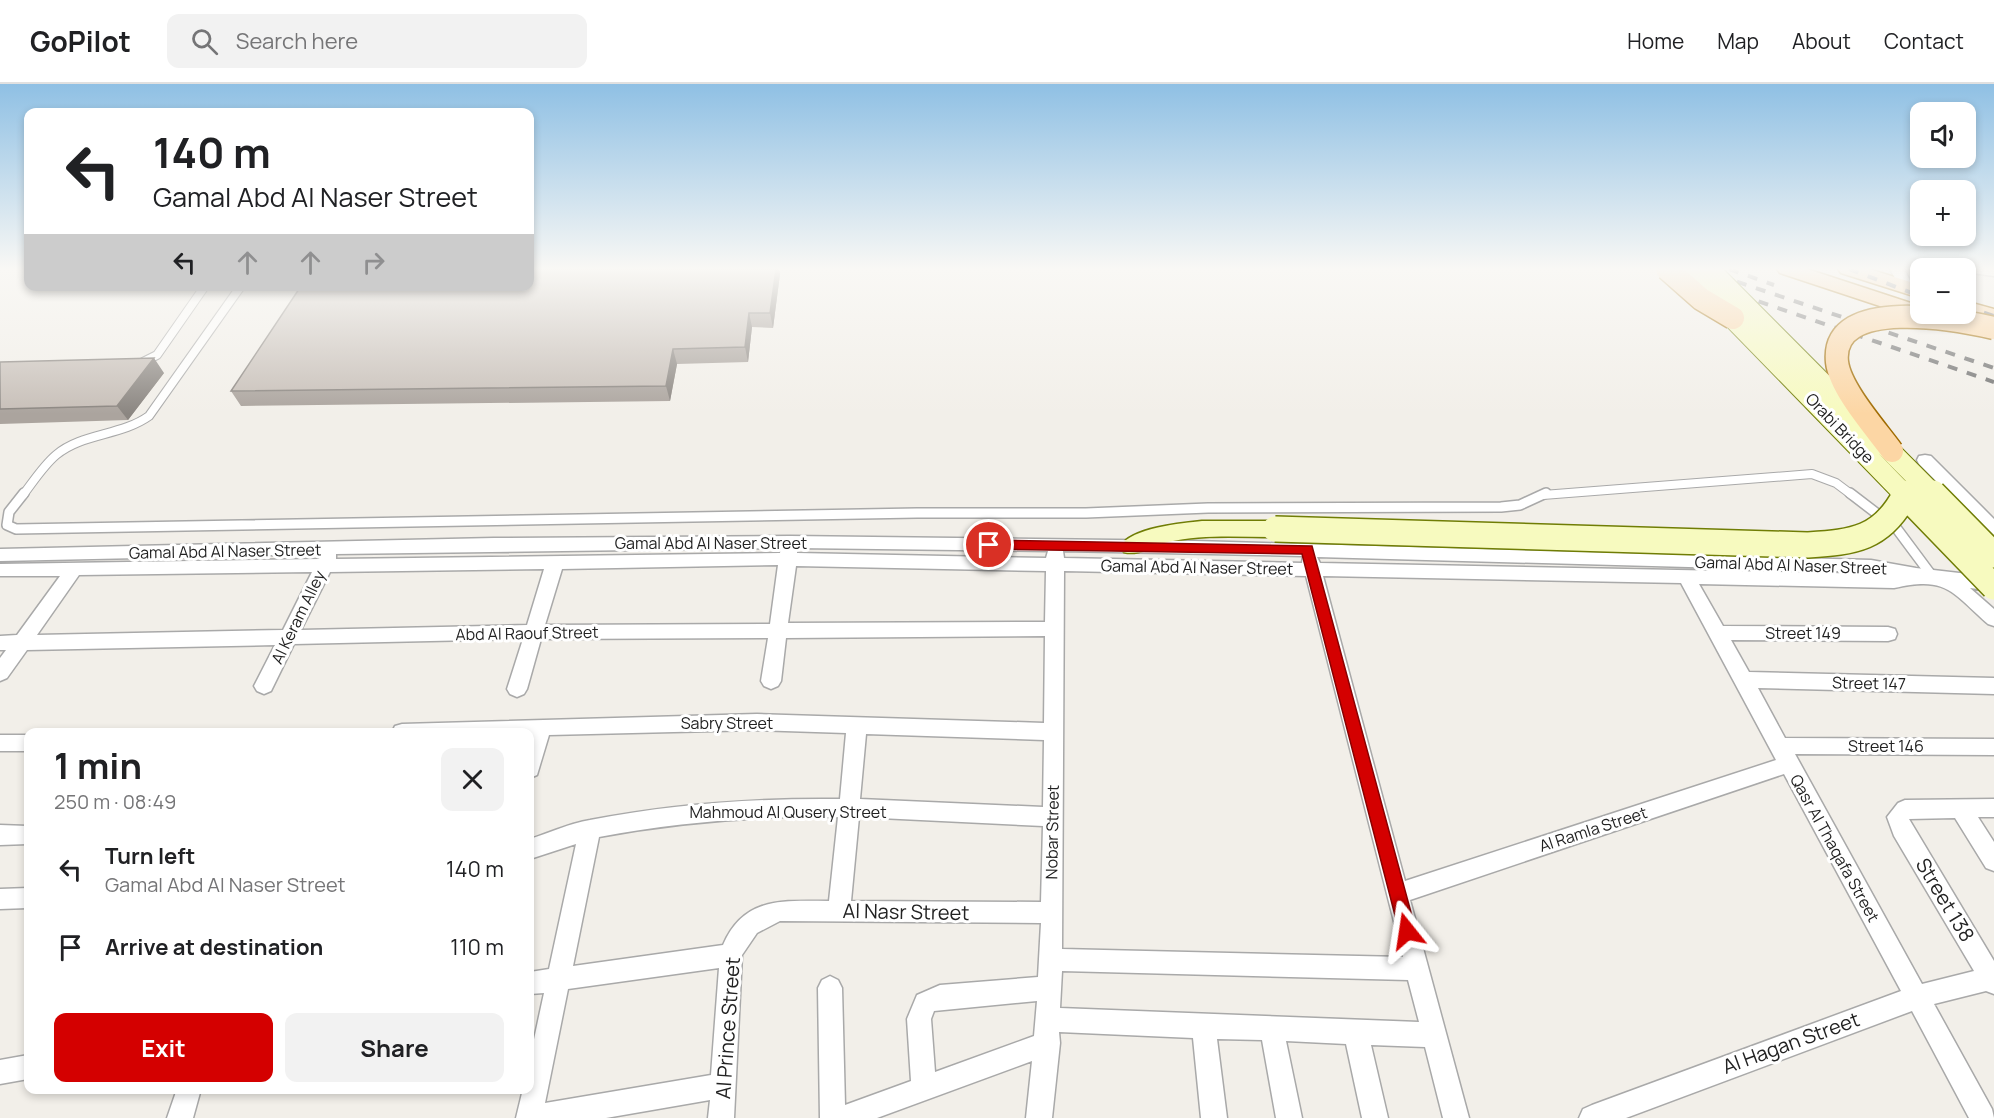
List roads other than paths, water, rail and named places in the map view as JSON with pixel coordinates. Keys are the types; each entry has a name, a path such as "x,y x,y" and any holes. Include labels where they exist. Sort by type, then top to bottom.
{"main road":[{"name":"Orabi Bridge","path":"1757,317 1994,555"},
{"path":"1886,317 1864,323 1848,332 1839,345 1837,361 1844,379 1892,451"},
{"path":"1936,317 1994,328"},
{"name":"Orabi Bridge","path":"1733,318 1994,586"},
{"path":"1953,324 1994,338"},
{"path":"1132,546 1146,539 1180,531 1275,529 1818,544 1865,537 1884,526 1898,512 1905,495"}],"street":[{"path":"1925,460 1994,529"},
{"name":"Gamal Abd Al Naser Street","path":"1055,555 1132,546 1310,559 1688,579 1894,581 1931,576"},
{"name":"Gamal Abd Al Naser Street","path":"0,570 74,569 328,557 789,550 1871,566 1931,576"},
{"name":"Gamal Abd Al Naser Street","path":"0,555 328,557 555,562 789,550"},
{"path":"771,681 789,550"},
{"name":"Nobar Street","path":"1040,1118 1048,1032 1051,960 1055,555"},
{"name":"Al Keram Alley","path":"264,686 328,557"},
{"path":"1310,559 1456,1118"},
{"path":"517,689 555,562"},
{"path":"0,673 74,569"},
{"path":"1931,576 1994,586"},
{"path":"1931,576 1959,586 1994,619"},
{"name":"Qasr Al Thaqafa Street","path":"1688,579 1983,1118"},
{"name":"Abd Al Raouf Street","path":"0,643 534,632 1054,629"},
{"name":"Street 149","path":"1717,633 1888,634"},
{"name":"Street 147","path":"1743,680 1993,687"},
{"name":"Sabry Street","path":"513,728 757,722 1053,732"},
{"path":"838,911 857,726"},
{"path":"534,754 541,727"},
{"path":"0,743 24,743"},
{"name":"Street 146","path":"1784,755 1994,747"},
{"name":"Al Ramla Street","path":"1397,894 1784,755"},
{"path":"1960,808 1994,808"},
{"path":"1960,808 1994,861"},
{"name":"Street 138","path":"1960,808 1905,809 1898,817 1899,823 1993,980"},
{"name":"Mahmoud Al Qusery Street","path":"534,848 590,829 639,819 707,810 849,809 1052,817"},
{"path":"590,829 531,1118 724,1085"},
{"path":"0,836 24,835"},
{"path":"0,899 24,898"},
{"name":"Al Nasr Street","path":"762,915 780,911 1051,913"},
{"name":"Al Prince Street","path":"722,1118 731,955 736,939 746,925 762,915"},
{"path":"534,982 731,955"},
{"path":"1051,960 1417,969"},
{"name":"Al Hagan Street","path":"1592,1118 1917,997 1993,980"},
{"path":"830,988 833,1118"},
{"path":"924,1088 920,1019 925,1004 940,997 1050,988"},
{"path":"843,1118 924,1088 1048,1032 1204,1026 1434,1035"},
{"path":"1204,1026 1214,1118"},
{"path":"1272,1029 1289,1118"},
{"path":"1356,1032 1375,1118"},
{"path":"0,1072 24,1069"},
{"path":"180,1118 187,1094"}],"lane":[{"path":"135,362 145,361 157,355 183,317"},
{"path":"219,317 149,416 135,426 80,442 56,455 9,512 7,525 16,530 917,513 1086,513 1208,508 1501,507 1520,505 1547,493 1812,474 1836,483 1897,529 1931,576"}],"railway":[{"path":"1805,317 1994,382"},
{"path":"1843,317 1994,368"}]}
